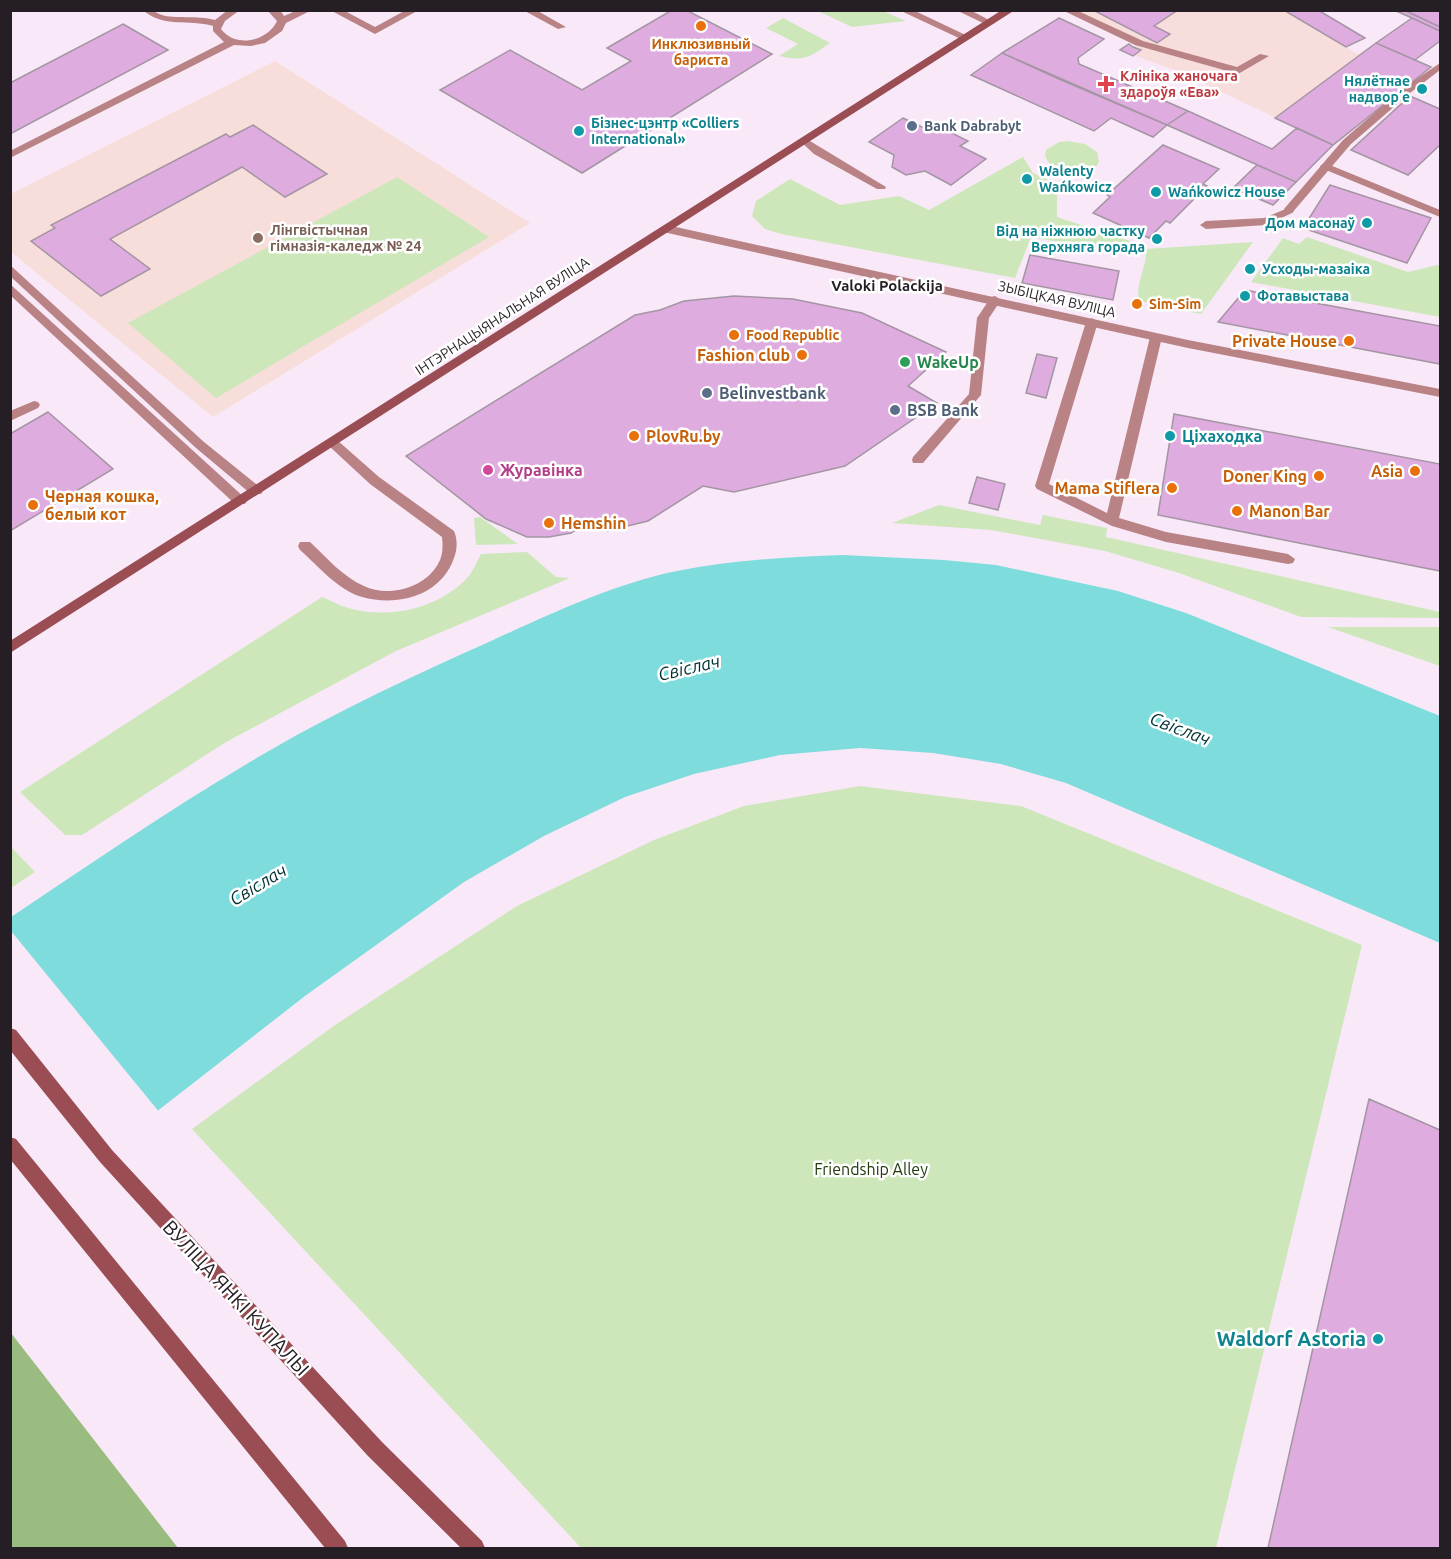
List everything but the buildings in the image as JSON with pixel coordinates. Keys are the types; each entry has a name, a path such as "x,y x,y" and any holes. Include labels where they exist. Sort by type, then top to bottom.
{"main road":[{"name":"ІНТЭРНАЦЫЯНАЛЬНАЯ ВУЛІЦА","path":"10,648 1010,10"},
{"name":"ВУЛІЦА ЯНКІ КУПАЛЫ","path":"10,1036 106,1156 375,1449 475,1548"},
{"path":"10,1145 338,1548"}],"street":[{"path":"148,10 160,18 200,19 217,24"},
{"path":"232,42 221,37 216,29 217,24 226,15 235,10"},
{"path":"272,10 282,21"},
{"path":"10,155 232,42 262,40 277,32 282,21 307,10"},
{"path":"336,10 375,31 414,10"},
{"path":"528,10 561,27"},
{"path":"904,10 967,38"},
{"path":"961,10 990,23"},
{"path":"1067,10 1138,43 1238,71 1264,56"},
{"path":"10,144 221,37"},
{"path":"1206,225 1266,221 1288,211 1347,142 1440,66"},
{"path":"805,141 818,152 881,187"},
{"path":"1325,166 1440,214"},
{"name":"ЗЫБІЦКАЯ ВУЛІЦА","path":"667,229 1156,337 1440,393"},
{"path":"10,270 200,445 256,491"},
{"path":"10,288 240,501"},
{"path":"918,460 975,395 983,318 995,300"},
{"path":"1092,322 1042,486 1112,521 1166,537 1288,559"},
{"path":"1112,521 1156,337"},
{"path":"10,417 34,405"},
{"path":"305,546 344,581 364,592 381,596 399,595 417,590 433,581 443,571 450,558 449,535 387,493 347,459 333,443"}],"shaded area":[{"path":"1067,11 1284,11 1358,54 1376,43 1431,67 1333,145 1179,72 1120,50 1129,44 1133,47 1138,43"},
{"name":"Лінгвістычная гімназія-каледж № 24","path":"275,61 530,223 213,417 11,252 11,194"}],"green space":[{"path":"818,11 883,11 906,21 852,27"},
{"path":"783,18 830,43 807,57 779,56 798,44 766,28"},
{"path":"1059,142 1085,144 1097,152 1099,162 1096,167 1090,171 1075,174 1053,167 1045,155 1046,150"},
{"path":"1023,157 1033,173 1057,184 1057,217 1130,241 1139,250 1131,255 1031,237 1015,278 781,234 765,229 752,216 756,201 790,179 840,205 899,196 929,210"},
{"path":"397,177 489,237 216,398 128,323"},
{"path":"1307,237 1408,272 1440,266 1440,317 1251,282 1283,238 1299,244"},
{"path":"1253,242 1201,314 1139,301 1138,294 1146,249"},
{"path":"939,505 1040,525 1043,515 1107,528 1106,537 1440,612 1440,618 1301,617 1179,573 1105,551 991,530 892,523"},
{"path":"480,517 518,544 476,545 474,518"},
{"path":"527,552 556,577 570,578 396,651 226,742 82,835 65,835 20,792 322,597 344,607 367,612 382,613 414,608 429,604 456,588 469,576 481,554"},
{"path":"1328,627 1440,627 1440,666"},
{"name":"Friendship Alley","path":"860,786 1021,806 1362,945 1216,1548 581,1548 192,1129 335,1025 517,906 654,840 744,806"},
{"path":"11,847 35,872 10,888"},
{"path":"11,1333 178,1548 11,1548"}],"water":[{"name":"Свіслач","path":"843,555 996,565 1118,591 1186,613 1440,716 1440,943 1066,783 1001,764 933,753 860,748 780,755 694,774 625,797 544,836 464,882 305,996 11,1225 11,917 169,812 294,737 349,707 559,610 629,584 677,571 718,564"}],"pier":[{"path":"11,931 160,1113 10,1228"}],"place":[{"name":"Инклюзивный бариста","path":"701,26"},
{"name":"Клініка жаночага здароўя «Ева»","path":"1106,84"},
{"name":"Нялётнае надворʼе","path":"1422,89"},
{"name":"Bank Dabrabyt","path":"912,126"},
{"name":"Бізнес-цэнтр «Colliers International»","path":"579,131"},
{"name":"Walenty Wańkowicz","path":"1027,179"},
{"name":"Wańkowicz House","path":"1156,192"},
{"name":"Дом масонаў","path":"1367,223"},
{"name":"Лінгвістычная гімназія-каледж № 24","path":"258,238"},
{"name":"Від на ніжнюю частку Верхняга горада","path":"1157,239"},
{"name":"Усходы-мазаіка","path":"1250,269"},
{"name":"Фотавыстава","path":"1245,296"},
{"name":"Sim-Sim","path":"1137,304"},
{"name":"Food Republic","path":"734,335"},
{"name":"Private House","path":"1349,341"},
{"name":"Fashion club","path":"802,355"},
{"name":"WakeUp","path":"905,362"},
{"name":"Belinvestbank","path":"707,393"},
{"name":"BSB Bank","path":"895,410"},
{"name":"PlovRu.by","path":"634,436"},
{"name":"Ціхаходка","path":"1170,436"},
{"name":"Журавінка","path":"488,470"},
{"name":"Asia","path":"1415,471"},
{"name":"Doner King","path":"1319,476"},
{"name":"Mama Stiflera","path":"1172,488"},
{"name":"Черная кошка, белый кот","path":"33,505"},
{"name":"Manon Bar","path":"1237,511"},
{"name":"Hemshin","path":"549,523"},
{"name":"Waldorf Astoria","path":"1378,1339"}],"district":[{"name":"Valoki Polackija","path":"887,286"}]}
